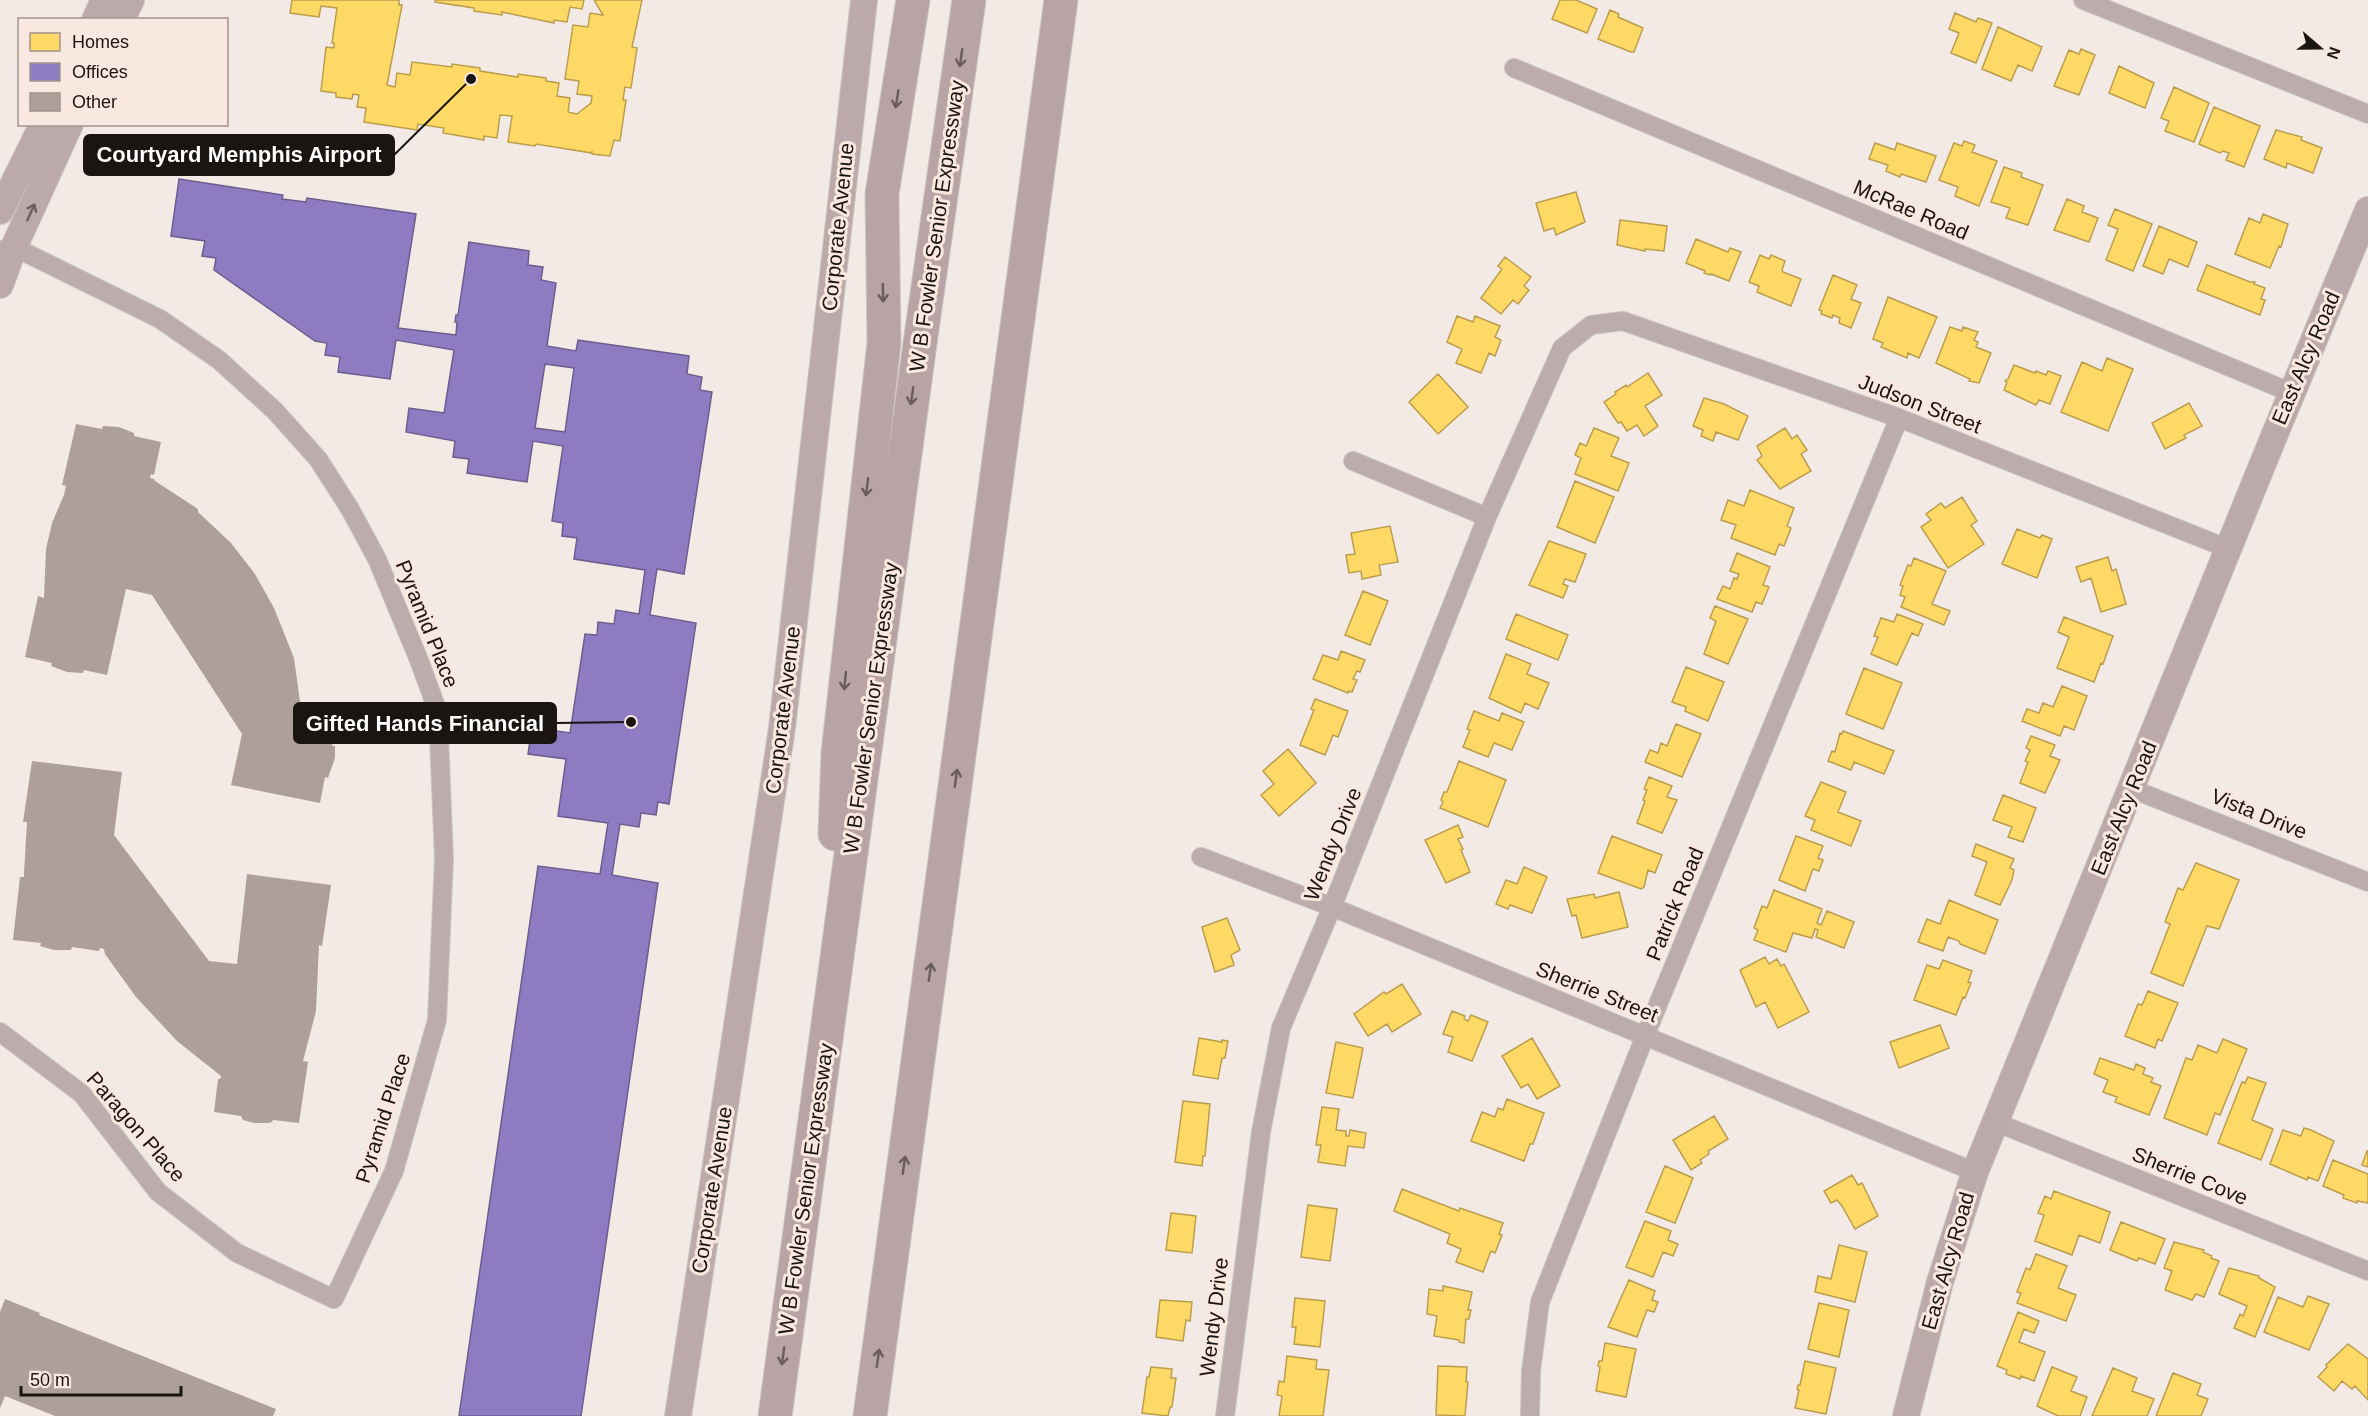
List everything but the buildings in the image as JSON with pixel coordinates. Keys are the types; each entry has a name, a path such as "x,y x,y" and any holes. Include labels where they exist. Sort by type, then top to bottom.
{"highway":[{"path":"831,1007 838,753 884,343 882,194 913,0"},
{"name":"W B Fowler Senior Expressway","path":"775,1416 921,336 969,0"},
{"path":"870,1416 1061,0"},
{"path":"1052,63 1080,0"}],"street":[{"path":"96,18 104,0"},
{"path":"122,18 131,0"},
{"name":"Corporate Avenue","path":"678,1416 782,728 864,0"},
{"path":"2083,0 2368,114"},
{"name":"McRae Road","path":"1514,68 2292,393"},
{"path":"0,211 42,126"},
{"path":"0,285 7,249 69,126"},
{"name":"East Alcy Road","path":"1906,1416 1940,1282 1975,1172 2368,210"},
{"name":"Pyramid Place","path":"7,249 160,319 219,360 275,411 318,459 350,509 377,559 438,712 444,859 437,1020 394,1171 334,1299"},
{"name":"Judson Street","path":"1591,325 1623,321 1899,418 2229,549"},
{"name":"Wendy Drive","path":"1225,1416 1261,1132 1281,1028 1332,907 1487,517 1562,348 1591,325"},
{"name":"Patrick Road","path":"1530,1416 1531,1371 1540,1302 1645,1036 1899,418"},
{"path":"1353,461 1487,517"},
{"name":"Vista Drive","path":"2132,789 2368,882"},
{"name":"Sherrie Street","path":"1201,856 1332,907 1975,1172"},
{"name":"Paragon Place","path":"0,1032 82,1094 158,1192 237,1253 334,1299"},
{"name":"Sherrie Cove","path":"1995,1122 2368,1271"}],"place":[{"name":"Courtyard Memphis Airport","path":"471,79"},
{"name":"Gifted Hands Financial","path":"631,722"}]}
